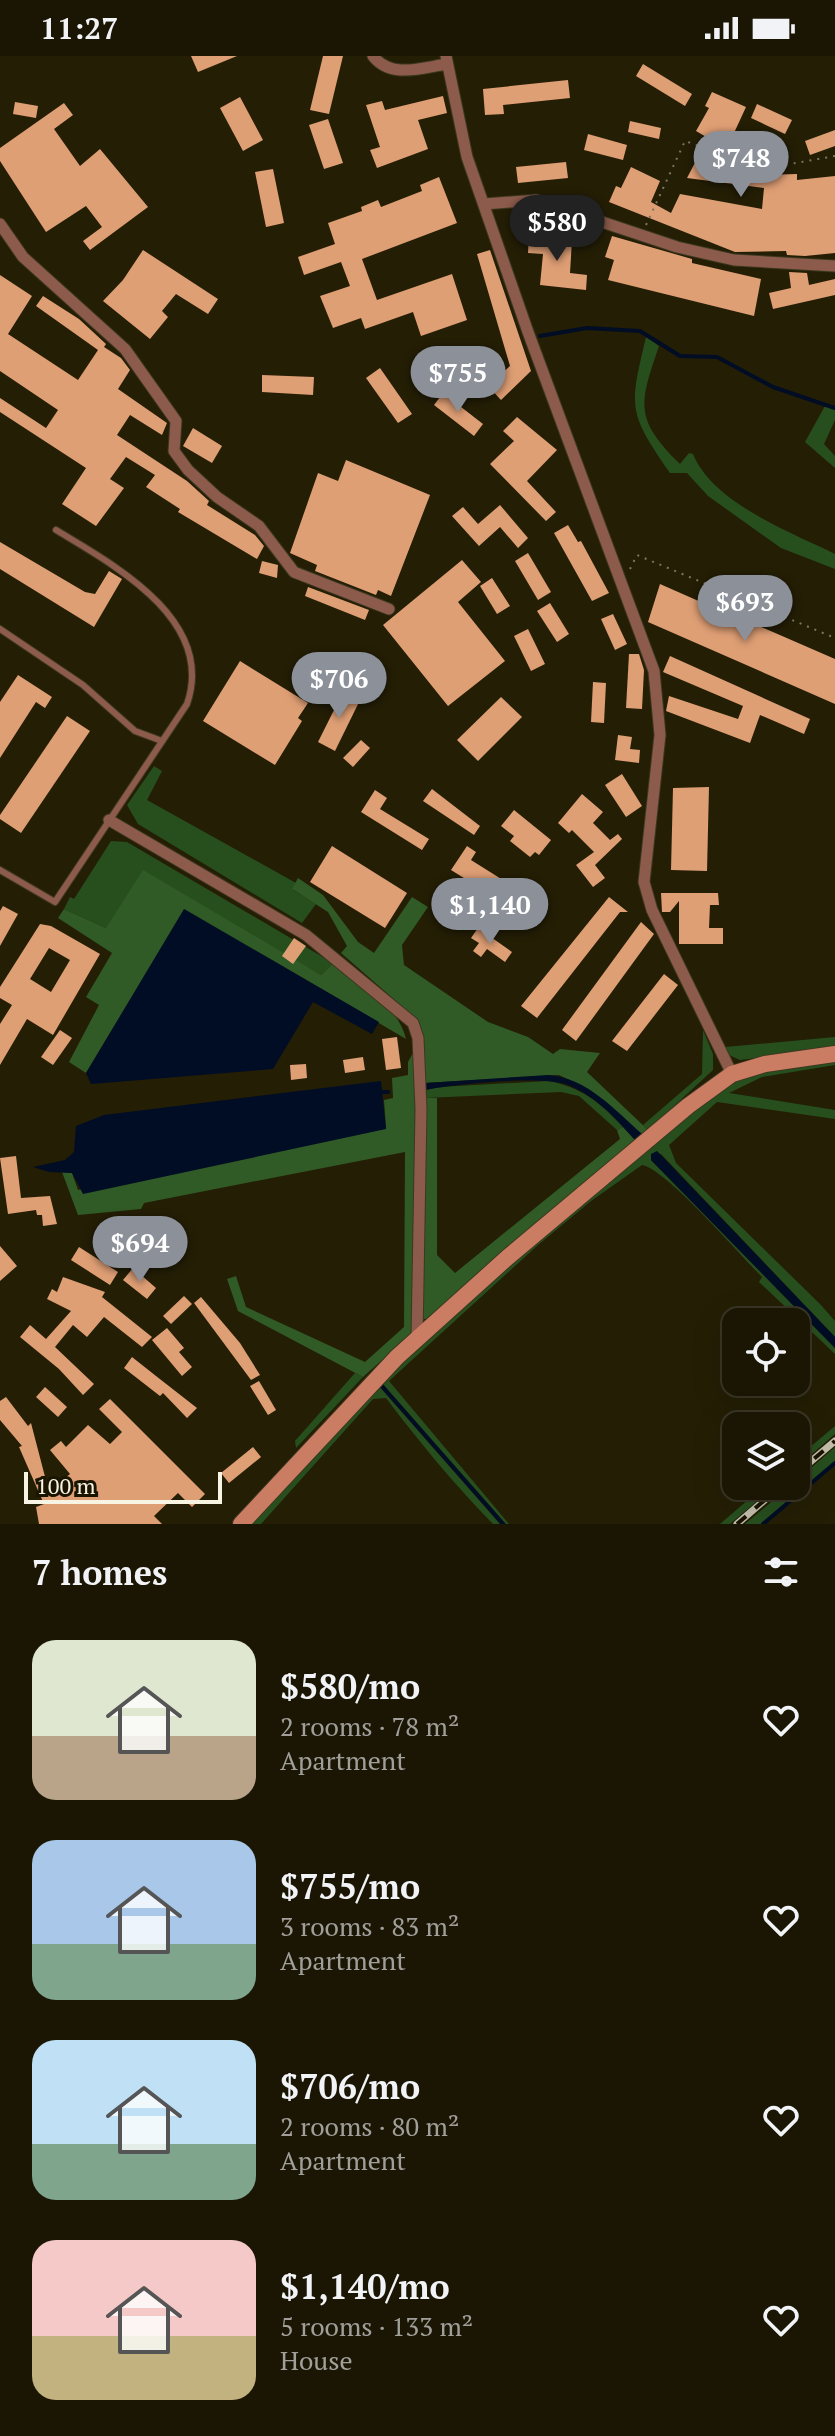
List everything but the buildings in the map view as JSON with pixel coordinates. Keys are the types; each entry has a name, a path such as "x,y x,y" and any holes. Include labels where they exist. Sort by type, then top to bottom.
{"main road":[{"path":"241,1524 417,1339 520,1246 732,1074 765,1064 835,1054"}],"street":[{"path":"373,56 381,66 397,71 446,60 467,157 654,671 660,735 644,882 652,910 732,1074"},
{"path":"484,204 536,200 642,235 734,260 835,266"},
{"path":"0,224 23,257 125,349 176,421 174,451 188,470 217,497 259,526 294,572 389,609"},
{"path":"109,820 306,935 413,1023 418,1038 421,1109 417,1339"}],"lane":[{"path":"0,870 55,902 162,741 194,683 191,656 176,629 141,585 56,530"},
{"path":"0,629 83,685 135,731 162,741"}],"path":[{"path":"642,235 685,141 739,160 747,155 779,166 835,156"},
{"path":"622,584 637,555 835,638"}],"green space":[{"path":"646,337 659,346 645,397 645,410 654,435 680,464 689,453 693,454 717,487 735,501 776,526 835,554 835,569 781,548 708,496 687,473 670,473 646,436 636,409 637,380"},
{"path":"825,406 835,410 835,420 824,444 835,456 835,468 805,442"},
{"path":"154,766 162,771 147,800 296,883 293,890 316,904 302,923 138,824 127,805"},
{"path":"111,841 127,842 333,963 321,975 305,966 106,928 64,909 70,897 74,899"},
{"path":"143,870 321,975 333,963 387,1006 402,1027 406,1039 185,909 86,1073 69,1062 99,1005 86,997 112,953 58,918 64,909 106,928"},
{"path":"298,878 323,895 358,942 374,953 412,897 428,907 402,945 404,965 488,1022 528,1037 553,1054 560,1049 600,1053 587,1072 648,1130 643,1135 590,1090 559,1075 425,1083 424,1044 419,1021 341,953 347,946 328,912 292,889"},
{"path":"703,1030 713,1054 713,1070 648,1130 643,1125 702,1074"},
{"path":"835,1037 835,1048 740,1060 729,1055 725,1047"},
{"path":"416,1047 414,1328 363,1377 238,1311 227,1279 236,1276 246,1307 365,1362 404,1327 405,1152 144,1203 141,1209 78,1215 62,1172 72,1173 78,1190 386,1128 384,1100 393,1098 392,1078 408,1075 408,1062"},
{"path":"835,1059 835,1065 762,1077 729,1093 835,1110 835,1119 717,1102 669,1145 676,1163 835,1321 835,1337 661,1154 651,1154 651,1160 796,1308 786,1308 759,1282 762,1277 721,1233 653,1170 642,1165 591,1201 538,1245 389,1381 509,1524 506,1524 381,1382 568,1212 719,1091 744,1076"},
{"path":"548,1081 590,1097 623,1127 617,1130 579,1096 561,1092 425,1098 425,1090 439,1087"},
{"path":"425,1098 437,1098 437,1255 455,1273 620,1139 617,1130 623,1127 635,1140 426,1319 422,1319"},
{"path":"810,1322 835,1348 835,1354 810,1330"},
{"path":"355,1373 363,1377 296,1448 295,1441"},
{"path":"378,1385 500,1524 493,1524 465,1494 386,1398 373,1399 261,1524 246,1524"},
{"path":"835,1426 835,1434 810,1456 810,1447"},
{"path":"835,1447 835,1462 810,1483 810,1469"},
{"path":"748,1500 758,1500 730,1524 720,1524"},
{"path":"773,1500 790,1500 761,1524 745,1524"}],"water":[{"path":"184,909 379,1022 372,1034 313,1002 273,1069 91,1084 86,1073"},
{"path":"548,1075 562,1077 587,1088 643,1135 635,1140 596,1102 568,1085 556,1082 498,1082 425,1090 425,1083"},
{"path":"381,1081 386,1129 83,1194 72,1173 49,1172 33,1167 65,1160 74,1152 76,1126 104,1115"},
{"path":"657,1151 807,1308 796,1308 651,1160 651,1154"},
{"path":"810,1311 835,1337 835,1348 810,1322"}],"waterway":[{"path":"540,336 587,328 640,331 680,356 717,357 773,387 835,408"},
{"path":"383,1092 388,1092"},
{"path":"381,1385 503,1524"},
{"path":"763,1524 835,1463"}],"railway":[{"path":"810,1462 835,1441"},
{"path":"737,1524 765,1500"}]}
